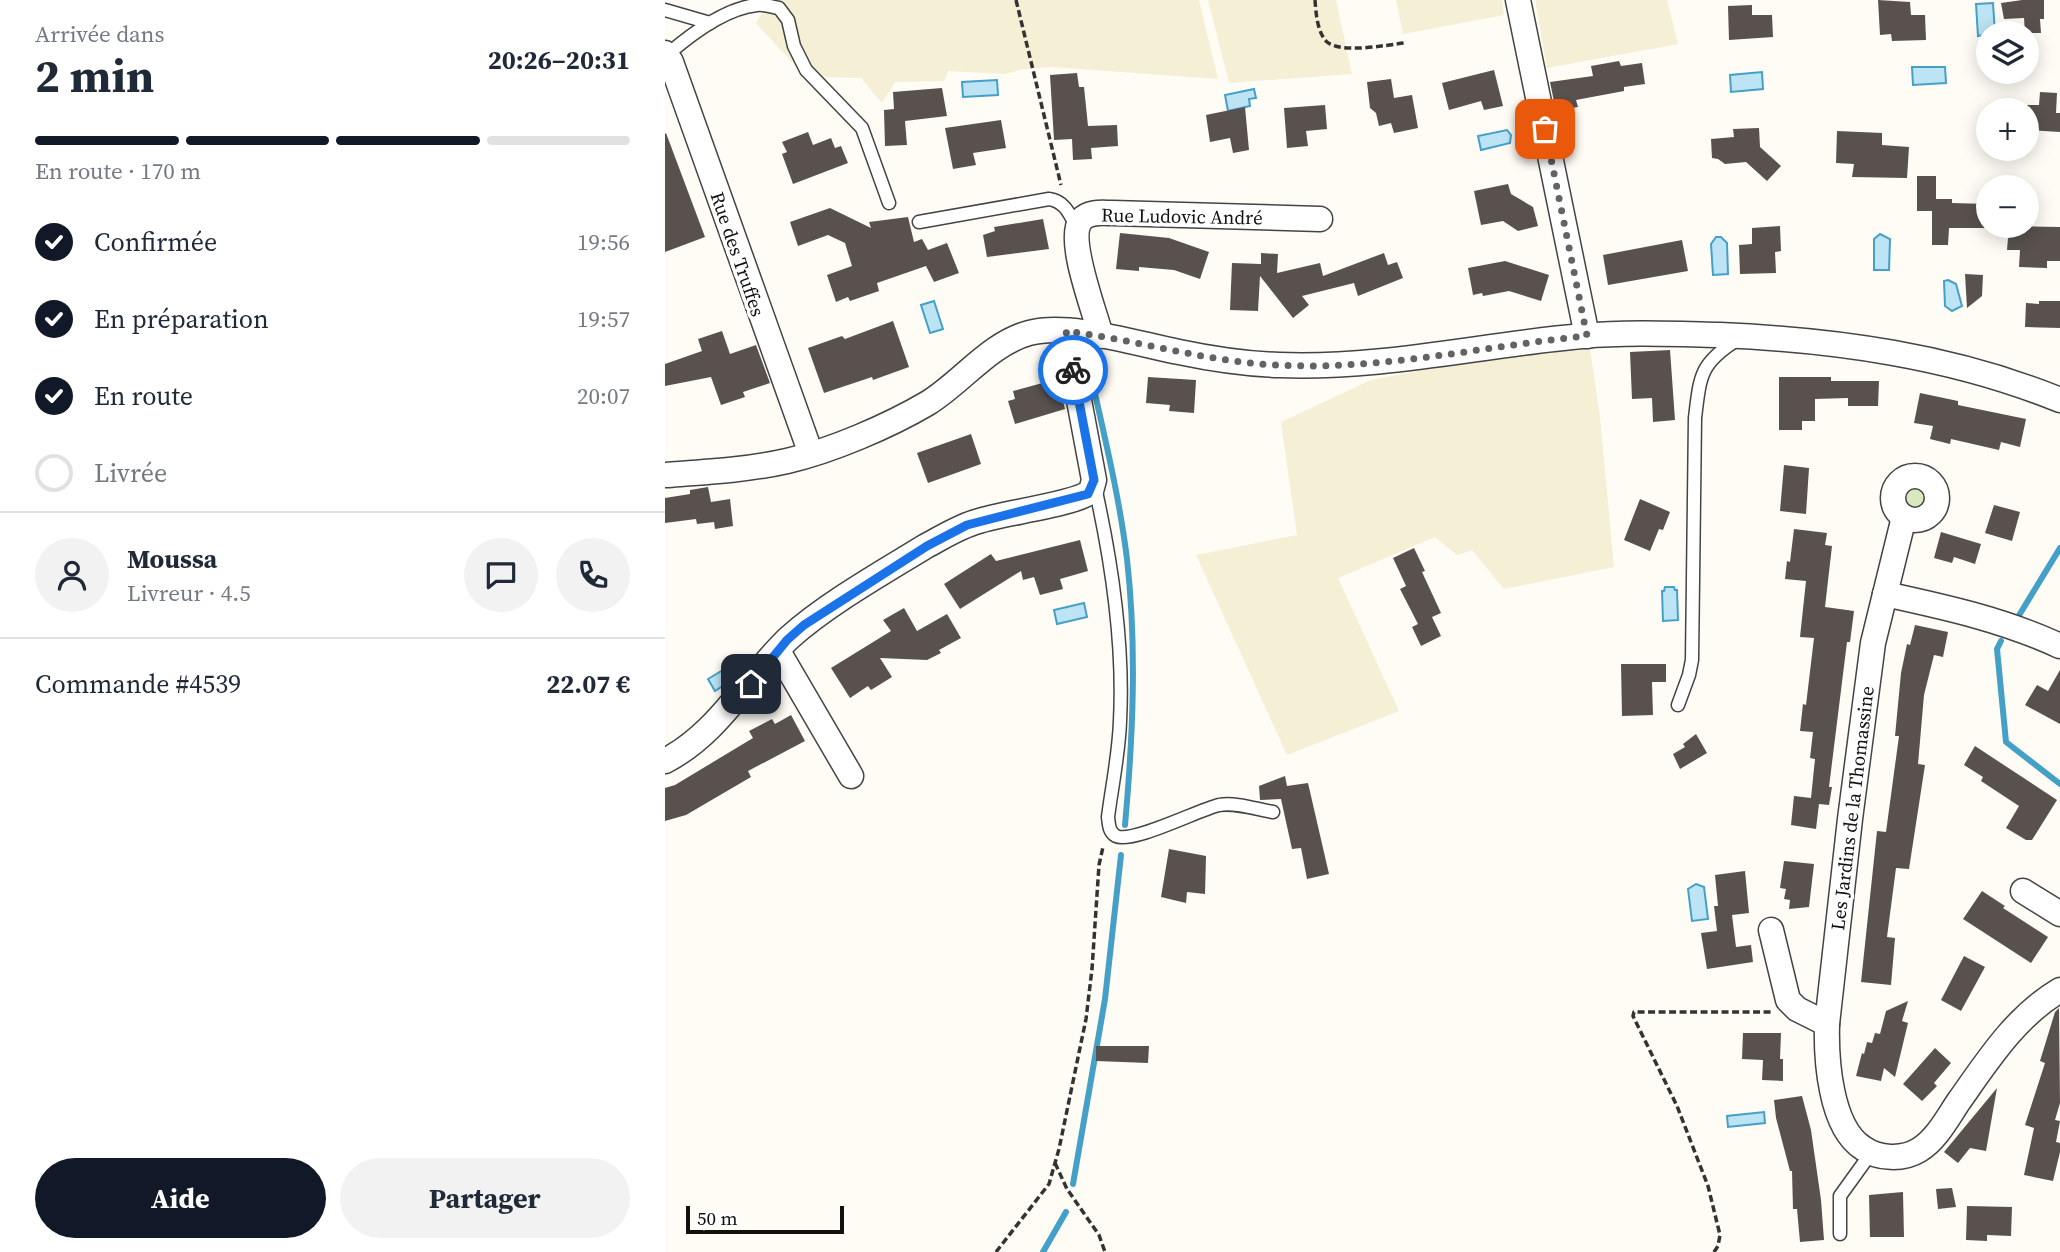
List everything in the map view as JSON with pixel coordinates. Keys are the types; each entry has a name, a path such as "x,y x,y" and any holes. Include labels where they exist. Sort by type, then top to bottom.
{"street":[{"path":"1518,0 1587,336"},
{"name":"Rue des Truffes","path":"666,54 811,454"},
{"name":"Rue Ludovic André","path":"1101,336 1077,249 1077,228 1081,220 1094,213 1320,219"},
{"path":"665,475 738,469 811,454 915,410 948,388 999,347 1039,331 1066,331 1101,336 1206,357 1299,365 1367,363 1587,336 1664,333 1772,337 1868,347 1963,369 2060,400"},
{"path":"665,761 687,748 715,723 778,651 804,625 828,609 946,536 979,520 1085,496 1091,491 1094,480 1066,331"},
{"name":"Les Jardins de la Thomassine","path":"1871,1153 1853,1141 1840,1118 1828,1066 1827,1024 1866,689 1873,643 1904,517"},
{"path":"1885,594 1954,609 2019,628 2060,646"},
{"path":"778,651 851,776"},
{"path":"2023,891 2060,914"},
{"path":"1771,930 1788,1000 1797,1009 1827,1024"},
{"path":"1871,1153 1902,1156 1916,1152 1929,1143 2001,1042 2037,1007 2060,990"}],"lane":[{"path":"666,54 710,23 758,5 779,8 785,13 794,46 806,70 862,128 888,203"},
{"path":"665,10 710,23"},
{"path":"919,222 1049,199 1064,205 1077,228"},
{"path":"1678,705 1692,660 1695,418 1699,386 1709,361 1716,353 1742,336"},
{"path":"1094,480 1111,573 1121,693 1109,829 1115,836 1123,838 1141,835 1222,805 1273,812"},
{"path":"1840,1234 1840,1196 1871,1153"}],"path":[{"path":"1016,0 1062,189"},
{"path":"1315,0 1321,31 1326,41 1336,47 1404,43"},
{"path":"996,1252 1049,1184 1055,1163 1086,1019 1099,865 1109,829"},
{"path":"1714,1252 1719,1246 1720,1235 1707,1185 1677,1106 1633,1016 1634,1012 1761,1013 1797,1009"},
{"path":"1055,1163 1067,1189 1099,1235 1105,1252"}],"shaded area":[{"path":"770,0 1199,0 1218,79 1052,67 1023,69 1005,74 948,71 944,81 895,82 882,103 861,78 827,77 801,72 756,23"},
{"path":"1208,0 1336,0 1352,74 1229,83"},
{"path":"1396,0 1502,0 1504,15 1403,34"},
{"path":"1535,0 1667,0 1678,44 1547,68"},
{"path":"1590,349 1600,417 1614,567 1504,589 1472,550 1457,555 1435,537 1338,578 1399,711 1287,755 1196,555 1297,535 1281,422 1371,380 1485,358"}],"green space":[{"path":"1915,485 1926,492 1927,497 1920,508 1915,509 1904,502 1903,497 1910,486"}],"water":[{"path":"1993,3 1994,21 1977,21 1976,4"},
{"path":"1912,67 1945,67 1946,83 1913,85"},
{"path":"1762,72 1763,89 1731,92 1730,75"},
{"path":"997,80 998,95 963,97 962,82"},
{"path":"1254,89 1256,98 1249,99 1250,106 1228,111 1225,95"},
{"path":"1507,130 1511,135 1510,143 1481,150 1478,136"},
{"path":"1880,234 1890,239 1889,270 1874,270 1874,239"},
{"path":"1716,237 1721,237 1727,243 1728,274 1713,275 1711,244"},
{"path":"1944,281 1956,284 1962,306 1952,311 1945,306"},
{"path":"934,301 943,329 930,333 921,305"},
{"path":"1665,587 1674,587 1677,590 1678,620 1663,621 1662,591"},
{"path":"1084,603 1087,617 1057,624 1054,610"},
{"path":"728,667 735,678 715,691 708,679"},
{"path":"1696,884 1704,887 1708,919 1692,921 1688,889"},
{"path":"1764,1112 1765,1123 1728,1127 1727,1116"}],"building":[{"path":"1878,0 1910,2 1911,15 1925,15 1926,40 1892,41 1891,34 1880,35"},
{"path":"2044,0 2044,19 2040,19 2041,33 2039,21 2024,21 2024,18 2004,19 2001,3"},
{"path":"1752,5 1752,15 1772,15 1773,37 1729,40 1728,6"},
{"path":"1619,61 1621,66 1642,63 1645,84 1576,100 1578,107 1556,111 1550,82 1593,76 1591,66"},
{"path":"1494,70 1503,106 1484,110 1481,101 1449,110 1442,83"},
{"path":"1077,73 1079,87 1084,87 1088,126 1117,125 1118,146 1091,148 1092,159 1073,160 1072,139 1054,140 1050,75"},
{"path":"1391,79 1394,98 1412,95 1418,128 1394,133 1391,123 1379,126 1376,113 1370,108 1367,82"},
{"path":"942,88 947,116 905,121 907,145 885,146 884,110 894,109 893,92"},
{"path":"2040,92 2057,93 2056,113 2060,113 2060,132 2039,131"},
{"path":"1325,105 1327,129 1306,131 1308,146 1287,148 1284,108"},
{"path":"1245,107 1249,150 1233,153 1230,138 1210,142 1206,115"},
{"path":"1001,120 1006,148 973,153 976,165 953,169 945,128"},
{"path":"1759,128 1760,147 1781,166 1767,181 1746,162 1725,164 1712,158 1711,139 1734,137 1733,129"},
{"path":"1837,131 1882,133 1882,145 1909,147 1907,178 1852,177 1854,164 1836,163"},
{"path":"808,132 813,145 831,138 835,148 841,146 848,163 793,184 782,154 787,152 782,142"},
{"path":"665,134 705,237 665,252"},
{"path":"1917,176 1936,176 1936,199 1952,199 1952,203 1976,204 1976,228 1949,228 1948,245 1932,245 1932,211 1917,211"},
{"path":"1508,184 1511,194 1533,207 1538,226 1518,231 1503,221 1481,225 1474,191"},
{"path":"830,208 871,228 869,222 908,217 914,242 922,239 928,250 947,243 959,273 934,282 926,266 877,283 879,291 850,301 848,297 836,302 827,275 852,266 845,243 828,235 798,246 790,222"},
{"path":"1043,219 1049,249 987,257 983,235 995,231 994,227"},
{"path":"1780,226 1781,251 1775,252 1776,273 1740,274 1739,245 1752,244 1752,228"},
{"path":"2039,227 2060,227 2060,261 2047,261 2047,268 2019,267 2020,250 2007,250 2008,238 2039,238"},
{"path":"1120,233 1169,238 1209,252 1200,279 1174,270 1139,267 1139,271 1116,269"},
{"path":"1682,240 1688,271 1608,285 1603,255"},
{"path":"1261,253 1278,254 1277,273 1320,263 1323,276 1384,253 1388,265 1397,262 1403,278 1358,296 1354,283 1302,296 1309,305 1293,318 1260,276 1258,311 1230,310 1232,263 1261,264"},
{"path":"1505,261 1549,275 1541,301 1509,291 1473,295 1468,268"},
{"path":"1965,274 1983,275 1982,296 1967,308"},
{"path":"2039,301 2060,301 2060,328 2025,327 2026,303 2039,304"},
{"path":"893,321 909,367 824,393 808,348 842,336 845,339"},
{"path":"722,331 730,354 756,345 770,383 743,392 745,397 721,405 711,377 665,386 665,364 702,351 698,339"},
{"path":"1670,350 1675,420 1653,422 1652,398 1632,399 1630,352"},
{"path":"1148,377 1196,380 1194,413 1169,411 1170,405 1146,403"},
{"path":"1779,377 1879,381 1878,406 1848,406 1848,398 1815,399 1815,421 1802,421 1802,430 1779,430"},
{"path":"1057,379 1065,409 1015,424 1008,401 1015,399 1013,391"},
{"path":"1920,393 1958,401 1958,405 2026,419 2020,447 2001,442 1999,450 1951,439 1950,444 1930,439 1933,426 1914,423"},
{"path":"971,434 981,464 928,483 917,453"},
{"path":"1784,465 1809,468 1806,514 1780,511"},
{"path":"708,487 711,502 730,499 733,526 715,529 714,522 697,524 696,519 665,523 665,498 690,494 690,490"},
{"path":"1640,499 1670,512 1650,551 1624,540"},
{"path":"1994,505 2020,512 2012,541 1985,533"},
{"path":"1794,529 1827,533 1825,545 1832,546 1825,607 1854,611 1850,642 1847,642 1829,805 1819,804 1816,829 1791,825 1794,796 1811,798 1815,759 1810,758 1813,732 1800,731 1814,638 1800,637 1806,581 1785,579"},
{"path":"1941,532 1981,544 1975,564 1954,557 1952,563 1934,558"},
{"path":"1080,540 1088,571 1060,579 1063,589 1040,595 1034,577 1023,580 1021,571 960,609 944,584 991,554 996,561"},
{"path":"1414,548 1441,613 1432,617 1441,636 1421,646 1412,627 1418,624 1400,589 1406,586 1393,558"},
{"path":"904,608 917,631 947,614 961,638 927,660 880,658 892,677 871,690 868,686 850,698 831,668 891,631 883,620"},
{"path":"1915,625 1948,632 1943,657 1934,655 1924,695 1918,764 1925,765 1909,869 1896,868 1887,937 1895,938 1891,985 1861,982 1877,831 1886,832 1899,736 1895,736 1901,673 1907,644 1910,645"},
{"path":"1621,664 1666,664 1666,682 1652,682 1653,715 1622,716"},
{"path":"2060,670 2060,724 2025,705 2037,685 2048,691"},
{"path":"791,715 805,741 748,771 751,777 686,815 665,821 665,788 675,785 753,738 749,731 772,719 775,724"},
{"path":"1696,734 1707,753 1680,769 1673,754 1685,747 1683,744"},
{"path":"1975,746 2057,800 2032,840 2026,840 2006,828 2019,806 1981,781 1983,777 1964,765"},
{"path":"1285,776 1287,786 1308,783 1329,874 1307,879 1301,848 1292,849 1281,799 1260,800 1259,786"},
{"path":"1169,849 1206,856 1205,894 1187,892 1186,903 1161,897"},
{"path":"1784,861 1814,864 1809,907 1789,909 1790,900 1784,899 1786,889 1780,888"},
{"path":"1745,871 1749,913 1732,915 1736,947 1751,945 1753,962 1707,969 1701,933 1717,931 1714,906 1718,906 1715,875"},
{"path":"1982,891 2048,937 2031,963 1963,919"},
{"path":"1964,956 1985,967 1961,1011 1941,1000"},
{"path":"1908,1001 1902,1021 1908,1023 1895,1077 1884,1068 1881,1081 1856,1076 1867,1042 1872,1043 1875,1033 1880,1034 1886,1011"},
{"path":"2059,1008 2060,1103 2055,1120 2060,1121 2056,1142 2060,1143 2060,1152 2053,1181 2024,1175 2034,1128 2025,1125 2045,1063 2040,1061 2055,1012"},
{"path":"1743,1033 1781,1033 1783,1081 1762,1080 1763,1060 1742,1059"},
{"path":"1096,1046 1149,1046 1148,1063 1096,1061"},
{"path":"1935,1048 1951,1063 1934,1083 1937,1086 1922,1101 1903,1084"},
{"path":"1997,1088 1986,1151 1970,1148 1958,1163 1944,1152"},
{"path":"1802,1096 1811,1130 1824,1240 1800,1242 1797,1209 1793,1209 1792,1171 1776,1118 1774,1100"},
{"path":"1952,1188 1956,1207 1938,1209 1936,1189"},
{"path":"1903,1192 1904,1237 1870,1237 1869,1195"},
{"path":"1967,1206 2012,1207 2011,1236 1987,1235 1987,1241 1966,1240"}],"waterway":[{"path":"1084,344 1119,505 1130,592 1133,692 1125,825"},
{"path":"2018,617 2060,548"},
{"path":"2001,641 1997,649 2006,742 2060,784"},
{"path":"1073,1184 1105,999 1121,855"},
{"path":"1043,1252 1066,1212"}],"way so far":[{"path":"1073,370 1066,331 1181,353 1276,365 1367,363 1587,336 1545,129"}],"route":[{"path":"751,684 787,640 804,625 927,546 979,520 1088,494 1094,480 1073,370"}]}
